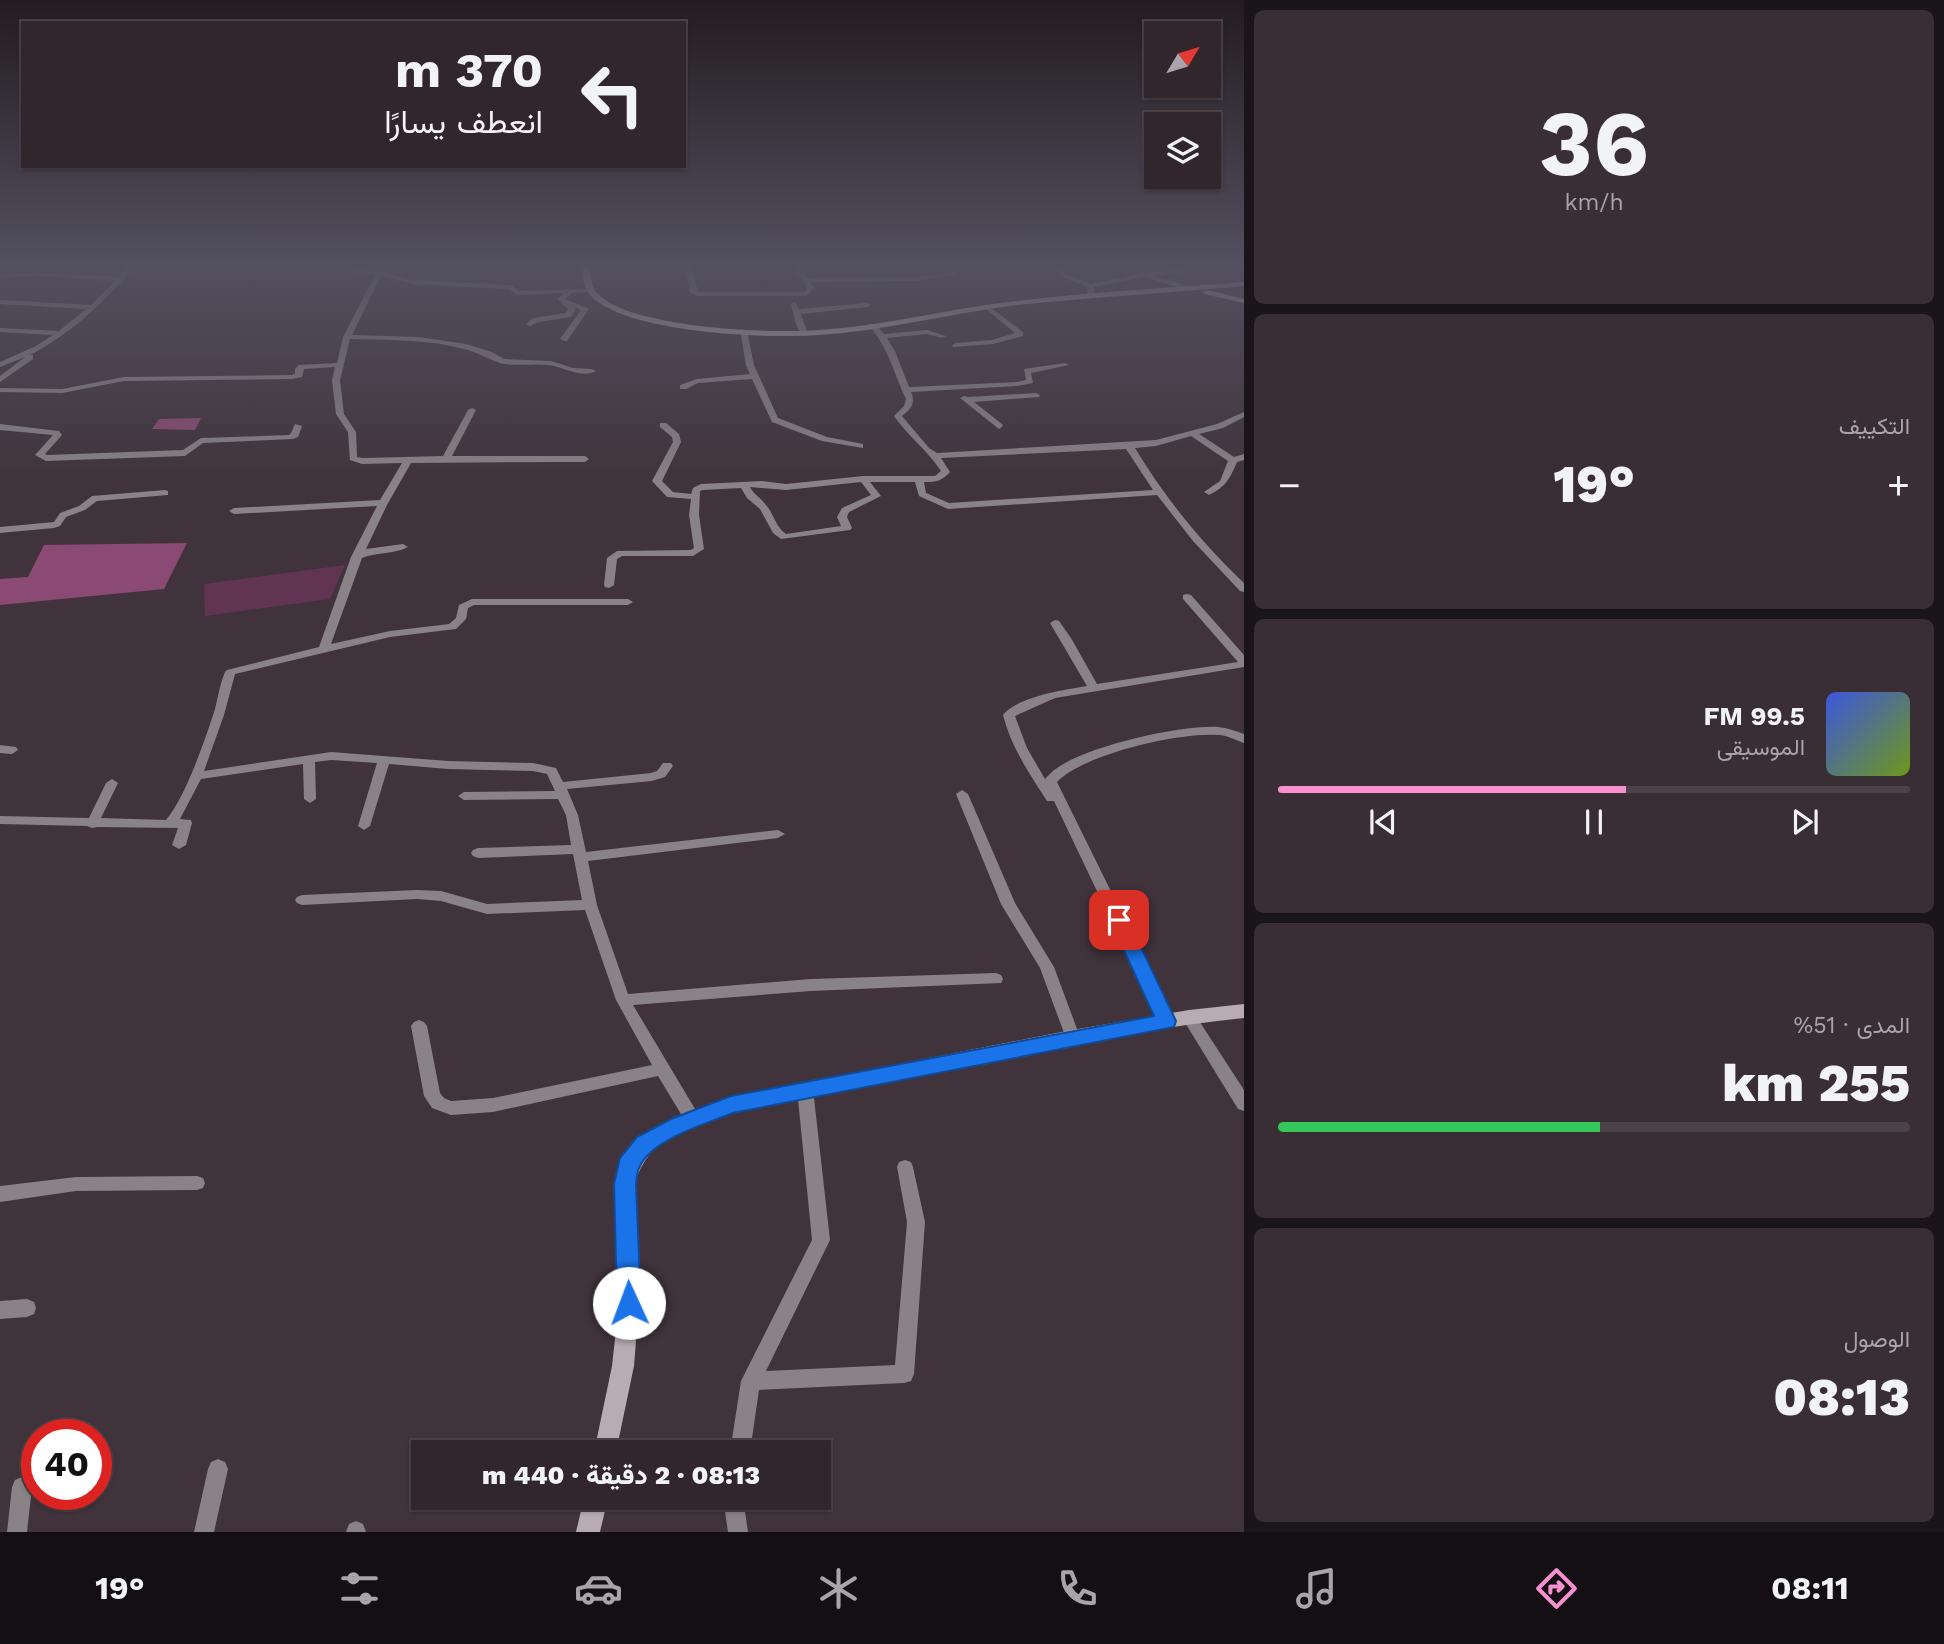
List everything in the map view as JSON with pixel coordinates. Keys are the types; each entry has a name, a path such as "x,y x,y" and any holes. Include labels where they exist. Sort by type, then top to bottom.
{"street":[{"path":"0,380 52,339"},
{"path":"346,339 338,365 337,404 340,414 350,426 353,458 362,461 447,458 532,461 585,458"},
{"path":"422,339 463,346 502,361 551,363 572,370 592,371"},
{"path":"744,339 745,349 755,376 775,420 825,439 860,446"},
{"path":"610,585 611,558 620,553 693,553 699,549 694,497 696,490 708,485 786,487 944,476 946,472 935,456 926,450 900,419 900,412 910,401 885,339"},
{"path":"956,345 1001,339"},
{"path":"0,365 39,349"},
{"path":"0,354 27,354"},
{"path":"0,390 62,391 124,379 288,377 299,375 299,369 302,367 338,365"},
{"path":"905,390 953,389 1026,382 1032,378 1027,371 1065,365"},
{"path":"683,387 696,382 755,376"},
{"path":"953,389 999,426"},
{"path":"966,400 1036,395"},
{"path":"447,458 472,410"},
{"path":"935,456 1156,443 1220,426 1244,414"},
{"path":"663,425 676,436 677,442 657,481 670,495 694,497"},
{"path":"0,427 56,433 58,435 54,441 39,455 46,458 185,453 201,441 290,438 295,435 298,426"},
{"path":"1191,433 1233,460 1244,457"},
{"path":"1129,446 1160,492 1213,558 1244,589"},
{"path":"324,649 344,584 356,557 382,503 408,460"},
{"path":"1209,492 1224,482 1233,460"},
{"path":"919,479 922,494 948,506 1160,492"},
{"path":"745,485 747,494 763,506 776,532 784,537 846,528 842,517 845,510 876,496 863,480"},
{"path":"0,530 57,524 62,515 82,508 95,498 164,493"},
{"path":"234,511 382,503"},
{"path":"356,557 372,550 403,547"},
{"path":"1187,597 1244,663"},
{"path":"169,824 177,816 195,776 231,672 390,635 453,627 461,619 463,607 472,602 628,602"},
{"path":"1055,624 1068,640 1093,687"},
{"path":"1076,831 1060,813 1034,772 1009,715 1021,707 1052,695 1244,663"},
{"path":"1167,1021 1050,781 1056,774 1106,752 1156,737 1219,731 1244,739"},
{"path":"195,776 331,756 544,768 552,771 572,815 590,905 623,1000 693,1119"},
{"path":"309,758 310,799"},
{"path":"364,826 384,761"},
{"path":"464,796 562,790 652,777 661,774 667,766"},
{"path":"92,824 112,783"},
{"path":"962,794 1008,904 1047,967 1072,1037"},
{"path":"0,820 92,824 186,823 179,845"},
{"path":"478,853 578,853 778,834"},
{"path":"302,901 418,895 448,897 475,908 487,909 590,905"},
{"path":"623,1000 811,985 996,979"},
{"path":"608,1440 623,1366 629,1303 625,1184 628,1165 645,1143 693,1119 731,1105 1072,1037 1189,1017 1244,1011"},
{"path":"1189,1017 1244,1104"},
{"path":"419,1026 432,1096 444,1107 494,1105 662,1069"},
{"path":"742,1440 751,1381 821,1240 805,1089"},
{"path":"751,1381 904,1374 916,1222 905,1167"},
{"path":"0,1194 76,1184 197,1183"},
{"path":"0,1310 27,1308"},
{"path":"204,1532 218,1469"},
{"path":"17,1532 21,1495"},
{"path":"588,1532 593,1510"},
{"path":"735,1510 738,1532"}],"shaded area":[{"path":"201,418 195,430 152,429 159,419"},
{"path":"187,543 164,589 0,605 0,579 28,577 44,545"},
{"path":"345,565 330,599 205,616 204,584"}],"route":[{"path":"629,1303 625,1184 628,1165 645,1143 664,1131 731,1105 1072,1037 1167,1021 1119,920"}]}
